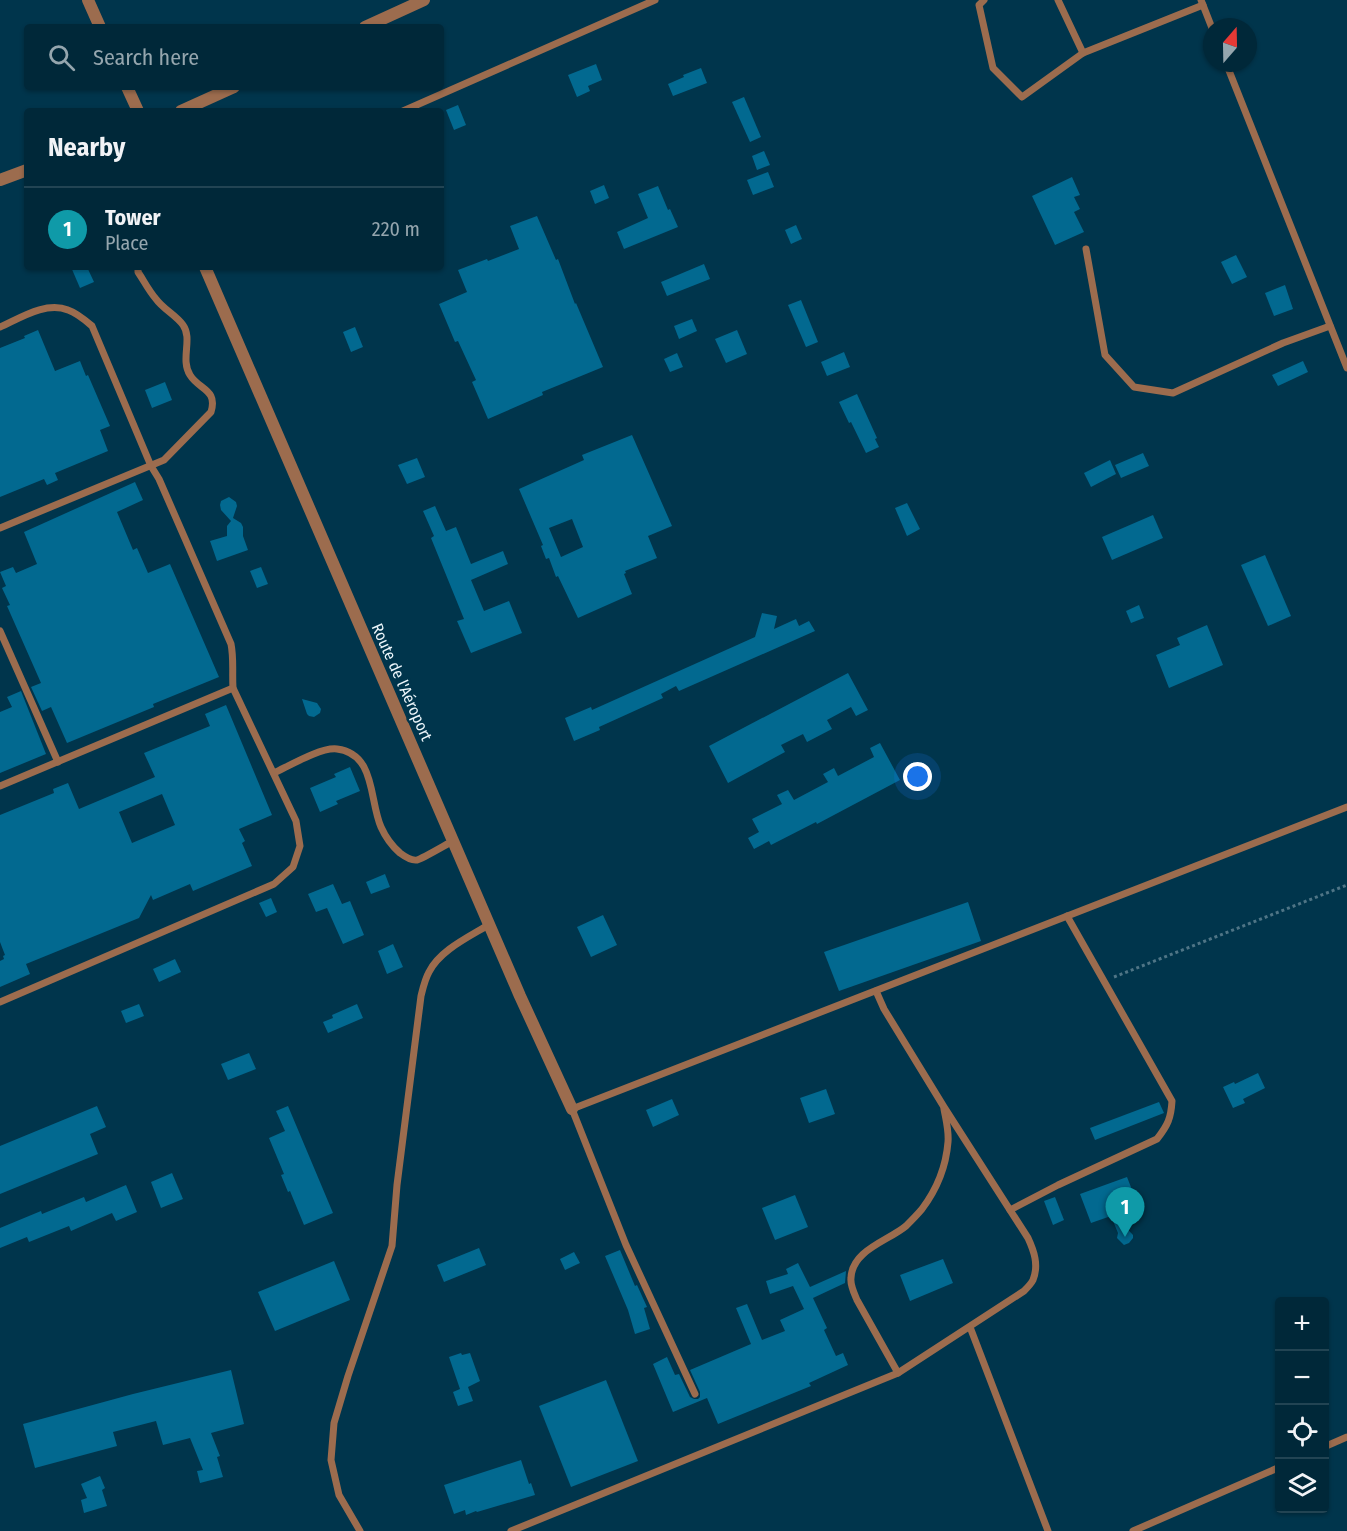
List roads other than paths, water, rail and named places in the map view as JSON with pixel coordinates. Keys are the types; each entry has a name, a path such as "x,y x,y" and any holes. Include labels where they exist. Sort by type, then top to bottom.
{"street":[{"path":"88,0 99,24"},
{"path":"372,24 424,0"},
{"path":"128,90 137,108"},
{"path":"188,108 227,90"},
{"path":"0,180 24,171"},
{"name":"Route de l'Aéroport","path":"206,270 520,996 572,1109"}],"lane":[{"path":"411,108 655,0"},
{"path":"984,0 979,5 993,69 1022,97 1083,53 1202,2 1208,18"},
{"path":"1058,0 1083,53"},
{"path":"1230,72 1347,368"},
{"path":"1086,249 1105,355 1134,387 1173,393 1283,343 1330,326"},
{"path":"0,528 164,460 211,412 213,397 190,375 185,362 187,334 183,324 156,301 138,270"},
{"path":"0,327 37,310 56,308 68,310 92,326 151,466 159,479 231,644 234,658 233,687 296,821 300,846 293,867 274,884 0,1002"},
{"path":"0,631 58,762"},
{"path":"0,786 233,687"},
{"path":"274,773 323,750 336,749 350,753 359,759 367,771 381,827 392,845 400,852 417,860 453,841"},
{"path":"695,1394 626,1245 572,1109 1347,807"},
{"path":"1010,1210 1157,1139 1166,1128 1171,1115 1172,1101 1067,916"},
{"path":"360,1531 339,1496 331,1460 334,1423 392,1246 397,1185 421,996 429,972 440,957 490,924"},
{"path":"511,1531 898,1373 1024,1292 1033,1280 1035,1253 1028,1238 944,1107 884,1009 876,991"},
{"path":"898,1373 857,1300 851,1277 855,1263 868,1250 905,1227 921,1211 936,1188 944,1166 948,1140 944,1107"},
{"path":"970,1327 1048,1531"},
{"path":"1329,1445 1347,1437"},
{"path":"1133,1531 1275,1469"}],"place":[{"name":"Tower","path":"1125,1237"}]}
